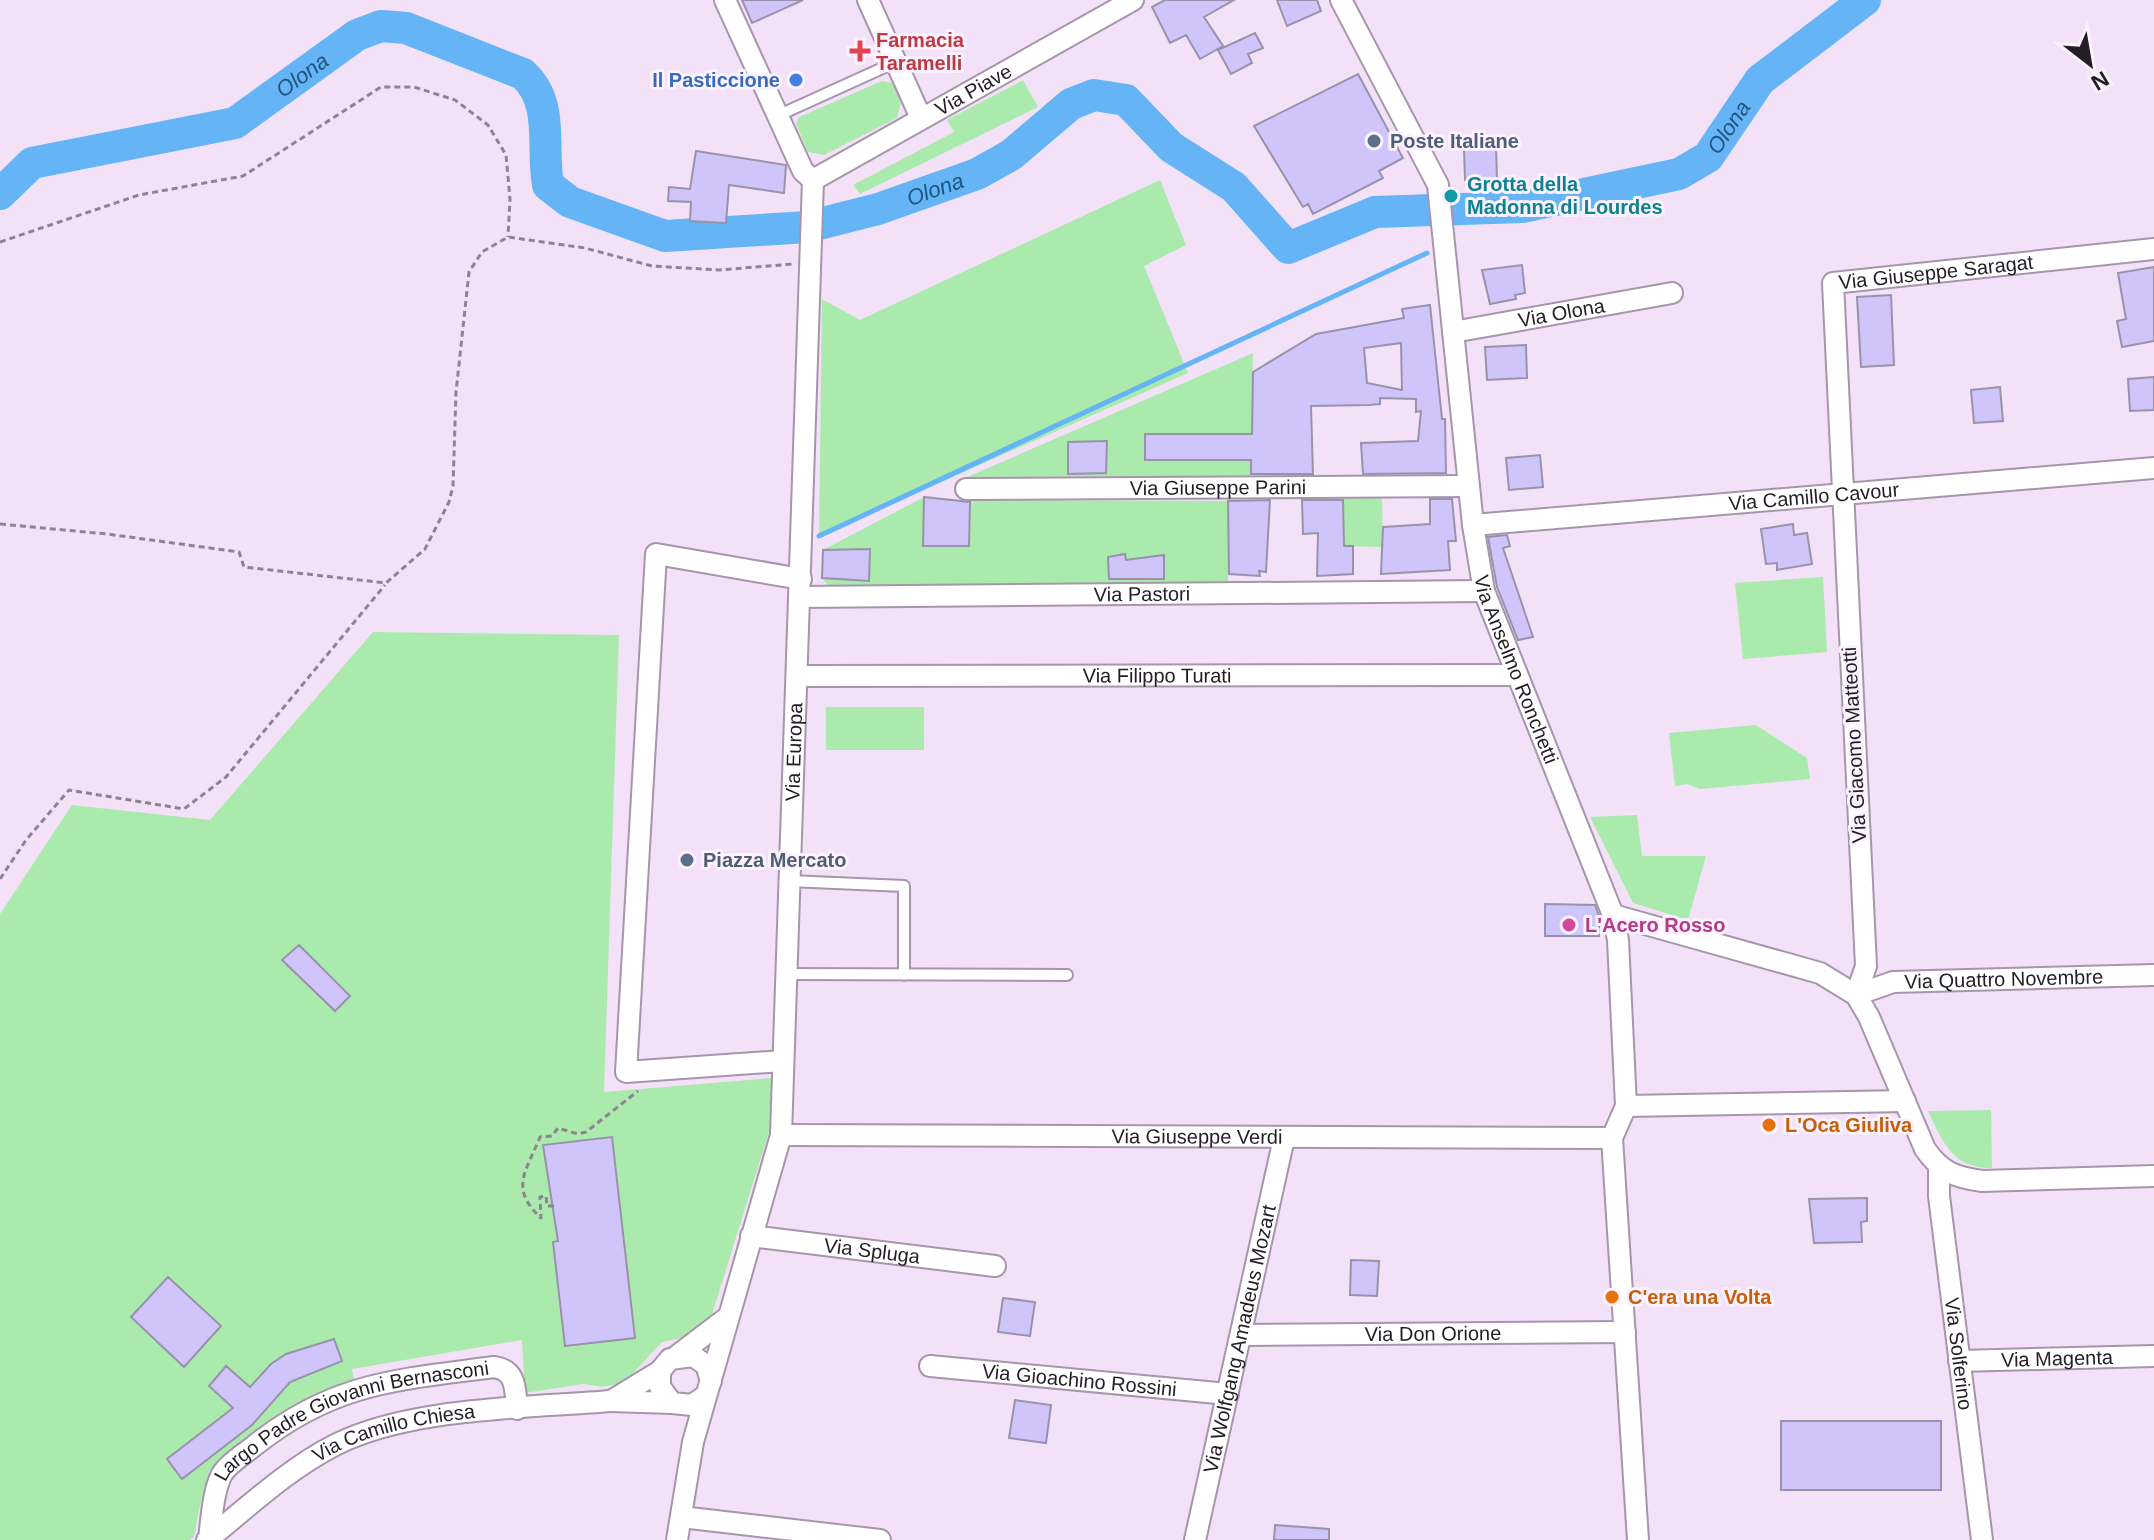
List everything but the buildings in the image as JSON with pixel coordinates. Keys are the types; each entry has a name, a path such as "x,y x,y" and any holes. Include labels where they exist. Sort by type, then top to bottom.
{"street":[{"path":"725,0 803,171 813,180"},
{"path":"868,0 921,118"},
{"name":"Via Piave","path":"813,180 1133,0"},
{"name":"Via Anselmo Ronchetti","path":"1341,0 1438,185 1473,525 1484,591 1613,915 1623,1007 1626,1106 1612,1138"},
{"name":"Via Europa","path":"677,1540 693,1442 781,1135 813,254 813,180"},
{"name":"Via Giuseppe Saragat","path":"1841,494 1843,473 1833,283 2154,249"},
{"name":"Via Olona","path":"1453,332 1672,293"},
{"name":"Via Camillo Cavour","path":"1473,525 2154,468"},
{"name":"Via Giuseppe Parini","path":"966,489 1469,486"},
{"name":"Via Giacomo Matteotti","path":"1841,494 1866,966 1856,995"},
{"path":"783,1061 626,1072 656,554 800,588"},
{"name":"Via Pastori","path":"800,588 1484,591"},
{"name":"Via Filippo Turati","path":"797,676 1516,675"},
{"path":"1613,915 1820,973 1856,995 1925,1149 1939,1169 1957,1177 1982,1181 2154,1176"},
{"name":"Via Quattro Novembre","path":"1856,995 1893,982 2154,975"},
{"path":"1626,1106 1905,1101"},
{"name":"Via Giuseppe Verdi","path":"781,1135 1612,1138"},
{"name":"Via Wolfgang Amadeus Mozart","path":"1195,1540 1284,1138"},
{"path":"1612,1138 1638,1540"},
{"name":"Via Solferino","path":"1939,1169 1939,1196 1982,1540"},
{"name":"Via Spluga","path":"751,1236 995,1266"},
{"path":"693,1442 675,1404 660,1387 660,1371 728,1317"},
{"name":"Via Don Orione","path":"1241,1335 1625,1332"},
{"path":"675,1404 692,1405 708,1388 700,1360 678,1355"},
{"name":"Via Magenta","path":"1959,1361 2154,1356"},
{"name":"Via Gioachino Rossini","path":"930,1366 1228,1394"},
{"name":"Largo Padre Giovanni Bernasconi","path":"208,1540 223,1473 283,1425 337,1396 389,1381 494,1367 508,1371 512,1377 517,1409"},
{"name":"Via Camillo Chiesa","path":"611,1401 660,1371"},
{"name":"Via Camillo Chiesa","path":"208,1540 308,1461 353,1436 403,1422 517,1409 611,1401 675,1404"},
{"path":"681,1517 880,1540"}],"lane":[{"path":"777,116 896,62"},
{"path":"789,881 904,886 904,975"},
{"path":"785,974 1067,975"}],"path":[{"path":"0,242 139,195 243,176 381,87 414,87 455,100 488,125 506,155 510,199 508,237"},
{"path":"0,879 26,840 69,790 184,809 226,777 386,583 425,549 449,502 453,486 456,392 469,272 482,252 508,237 585,248 652,266 719,270 813,254"},
{"path":"0,524 107,534 239,552 244,567 386,583"},
{"path":"554,1206 547,1206 546,1196 540,1197 541,1218 522,1196 521,1185 540,1137 552,1136 558,1128 578,1134 586,1132 641,1089"}],"green space":[{"path":"1023,80 1038,107 860,194 853,185 954,132 947,120"},
{"path":"882,81 893,83 901,102 897,118 824,155 808,152 796,124 799,117"},
{"path":"1160,180 1186,245 1144,266 1188,373 819,536 822,299 860,320"},
{"path":"1253,353 1251,476 967,477"},
{"path":"1382,495 1383,547 1343,546 1343,497"},
{"path":"924,497 924,547 969,546 971,500 1228,501 1228,585 1086,583 830,588 822,578 869,581 870,549 823,550"},
{"path":"1823,577 1827,652 1743,659 1735,583"},
{"path":"373,632 619,635 604,1092 772,1078 769,1132 708,1327 694,1335 662,1342 625,1382 603,1387 583,1384 525,1393 522,1340 352,1369 354,1381 274,1420 218,1462 206,1483 194,1537 190,1540 0,1540 0,914 72,805 210,820"},
{"path":"826,707 924,707 924,750 826,750"},
{"path":"1756,725 1807,758 1810,779 1700,789 1687,784 1675,786 1669,733"},
{"path":"1637,815 1642,856 1706,856 1688,920 1633,903 1590,817"},
{"path":"1991,1110 1992,1168 1968,1164 1958,1158 1938,1133 1928,1111"}],"waterway":[{"name":"Olona","path":"0,194 32,163 235,123 357,35 381,26 406,28 523,74 533,85 543,112 548,185 570,202 665,236 807,227 878,209 977,174 1011,155 1071,104 1094,95 1126,100 1171,147 1234,187 1288,248 1375,212 1522,207 1679,174 1708,157 1760,80 1865,0"},
{"path":"819,536 1427,253"}],"place":[{"name":"Farmacia Taramelli","path":"860,51"},
{"name":"Il Pasticcione","path":"796,80"},
{"name":"Poste Italiane","path":"1374,141"},
{"name":"Grotta della Madonna di Lourdes","path":"1451,196"},
{"name":"Piazza Mercato","path":"687,860"},
{"name":"L'Acero Rosso","path":"1569,925"},
{"name":"L'Oca Giuliva","path":"1769,1125"},
{"name":"C'era una Volta","path":"1612,1297"}]}
